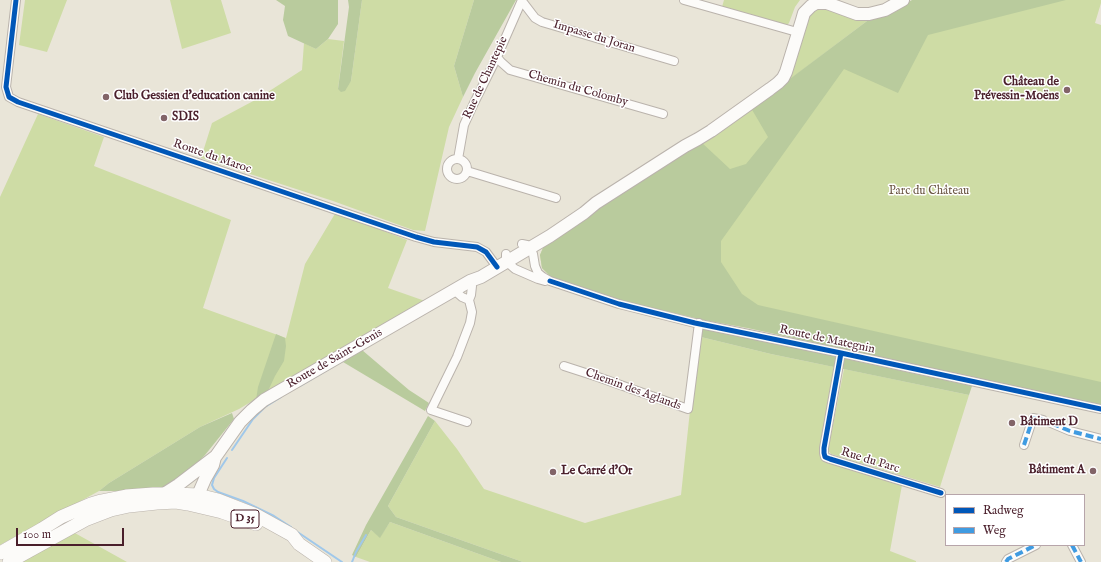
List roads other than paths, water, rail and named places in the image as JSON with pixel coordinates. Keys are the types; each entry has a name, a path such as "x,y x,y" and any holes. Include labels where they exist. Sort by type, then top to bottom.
{"main road":[{"name":"Route de Saint-Genis","path":"794,31 797,11 800,4 805,0"},
{"path":"840,0 863,7 874,6 888,0"},
{"name":"Route de Saint-Genis","path":"190,498 213,464 216,456 240,422 258,404 454,290 481,277 501,261 584,213 596,203 685,146 695,136 766,84 775,76 781,65 794,31 804,13 811,6 816,3 832,4 853,12 865,14 885,10 903,0"},
{"name":"Route de Saint-Genis","path":"164,494 188,478 216,456"},
{"path":"188,478 183,486 190,498"},
{"name":"D 35","path":"0,553 42,530 61,517 91,504 126,496 164,494 230,504 254,514 292,535 300,544 325,562"},
{"name":"D 35","path":"9,562 85,520 111,510 145,504 176,502 190,498"}],"street":[{"name":"Route du Maroc","path":"16,0 6,87 10,97 18,102 416,237 434,242 478,247 501,261"},
{"path":"684,0 794,31"},
{"name":"Rue de Chantepie","path":"458,159 464,126 522,1"},
{"name":"Impasse du Joran","path":"522,1 535,18 542,22 674,62"},
{"name":"Chemin du Colomby","path":"497,56 510,70 664,114"},
{"path":"458,159 464,162 467,172 462,178 453,179 447,171 448,164 453,160 458,159"},
{"path":"467,172 556,198"},
{"name":"Route de Mategnin","path":"526,246 533,254 536,270 542,277 619,304 699,323 1101,409"},
{"name":"Route de Mategnin","path":"501,261 522,273 538,279 550,281"},
{"path":"467,422 431,410 457,357 470,323 472,312 469,300 472,292 472,286 470,281"},
{"path":"454,290 462,297 469,300"},
{"name":"Chemin des Aglands","path":"564,366 688,409 699,323"},
{"name":"Rue du Parc","path":"841,353 824,448 825,457 830,460 941,493"},
{"path":"1024,445 1033,418 1101,439"},
{"path":"1006,562 1008,559 1034,546"},
{"path":"1073,546 1081,562"}],"waterway":[{"path":"300,386 346,359"},
{"path":"232,450 253,419 265,407 281,397"},
{"path":"227,458 214,478 212,485 214,489 274,516 291,527"},
{"path":"296,531 342,562"},
{"path":"352,562 366,535"}],"place":[{"name":"Château de Prévessin-Moëns","path":"1067,90"},
{"name":"Club Gessien d'education canine","path":"106,97"},
{"name":"SDIS","path":"164,118"},
{"name":"Bâtiment D","path":"1012,423"},
{"name":"Bâtiment A","path":"1093,471"},
{"name":"Le Carré d'Or","path":"553,472"}],"park label":[{"name":"Parc du Château","path":"929,192"}]}
